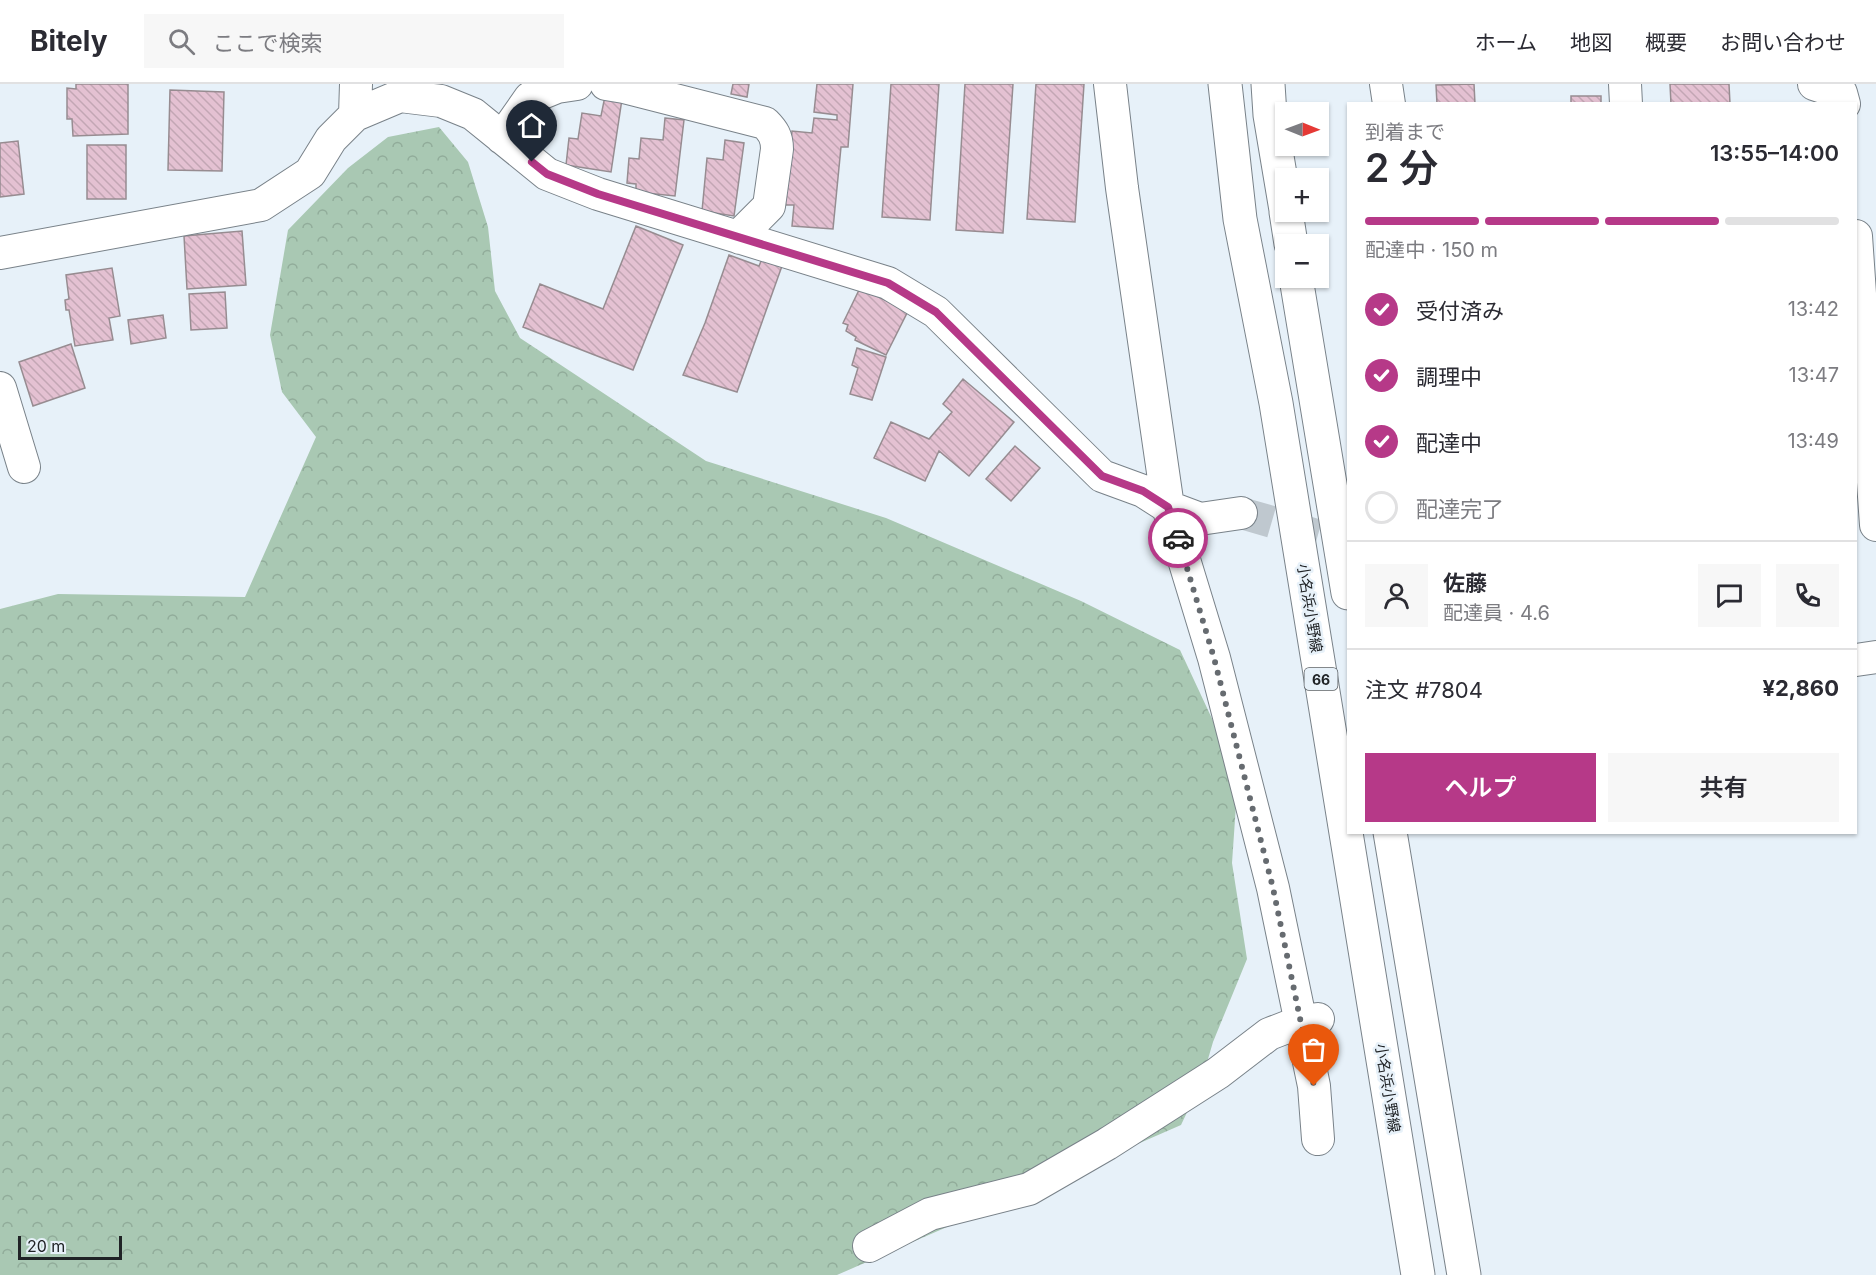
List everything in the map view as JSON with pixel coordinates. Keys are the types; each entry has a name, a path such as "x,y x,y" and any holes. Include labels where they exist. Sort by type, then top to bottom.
{"main road":[{"name":"小名浜小野線","path":"1225,84 1240,219 1276,403 1418,1275"},
{"path":"1268,84 1270,115 1279,168"},
{"path":"1298,288 1347,587"},
{"path":"1390,834 1464,1275"}],"street":[{"path":"355,115 356,84"},
{"path":"502,138 530,98 557,87 577,84"},
{"path":"606,84 765,123 773,131 777,140 777,149 770,206 744,231 740,238"},
{"path":"1110,84 1122,188 1168,507 1214,658 1309,1020 1318,1139"},
{"path":"1386,84 1389,102"},
{"path":"1625,84 1626,102"},
{"path":"1814,84 1841,93 1843,102"},
{"path":"0,253 261,205 310,173 331,139 355,115 400,96 441,101 473,114 547,174 598,194 888,283 936,312 1102,476 1143,491 1168,507 1200,519 1241,513"},
{"path":"1857,250 1876,525"},
{"path":"0,388 24,467"},
{"path":"1857,660 1876,657"},
{"path":"869,1246 930,1214 1029,1189 1107,1144 1178,1099 1218,1073 1269,1034 1309,1020"}],"green space":[{"path":"439,127 468,162 488,227 495,291 520,338 706,461 886,518 1081,601 1180,650 1221,738 1236,805 1232,863 1247,959 1213,1042 1201,1083 1181,1125 837,1275 0,1275 0,609 58,594 245,597 316,437 282,392 270,335 288,230 348,168 388,137"}],"building":[{"path":"76,84 128,84 128,134 73,136 72,119 67,119 67,88 76,89"},
{"path":"733,84 749,84 747,97 731,94"},
{"path":"817,84 853,84 848,147 841,147 833,229 792,226 794,205 785,205 792,131 812,133 814,118 837,120 837,115 814,112"},
{"path":"891,84 939,84 930,220 882,217"},
{"path":"965,84 1013,84 1003,233 956,230"},
{"path":"1036,84 1084,84 1075,222 1027,219"},
{"path":"1474,84 1475,102 1437,102 1436,85"},
{"path":"1670,84 1729,84 1730,102 1671,102"},
{"path":"170,90 224,92 222,171 168,170"},
{"path":"605,96 622,99 611,172 566,165 569,138 578,139 582,113 601,116"},
{"path":"1571,96 1601,96 1601,102 1571,102"},
{"path":"665,118 684,120 675,196 636,192 636,184 627,183 629,158 639,159 641,138 663,140"},
{"path":"725,140 744,143 734,216 702,211 707,158 723,160"},
{"path":"18,141 24,194 0,197 0,143"},
{"path":"87,145 126,145 126,199 87,199"},
{"path":"636,226 683,245 633,370 523,327 540,284 603,309"},
{"path":"242,231 246,285 187,289 184,236"},
{"path":"729,255 759,266 762,259 782,266 737,392 683,375 705,323"},
{"path":"112,268 120,316 109,318 113,340 75,346 69,310 66,310 65,300 69,299 66,275"},
{"path":"860,288 908,311 886,355 855,340 856,337 846,331 848,325 843,323"},
{"path":"225,292 227,328 191,330 189,294"},
{"path":"163,315 166,338 131,344 128,320"},
{"path":"71,344 85,388 33,406 19,362"},
{"path":"857,348 886,357 872,400 850,394 858,368 852,365"},
{"path":"963,379 1014,422 969,476 939,451 925,481 874,458 891,422 929,439 952,412 943,404"},
{"path":"1015,446 1040,468 1011,501 986,479"}],"tunnel":[{"path":"1241,513 1347,544"}],"way so far":[{"path":"1178,538 1214,658 1273,888 1314,1086"}],"route":[{"path":"532,162 547,174 598,194 888,283 936,312 1102,476 1143,491 1168,507 1178,538"}]}
